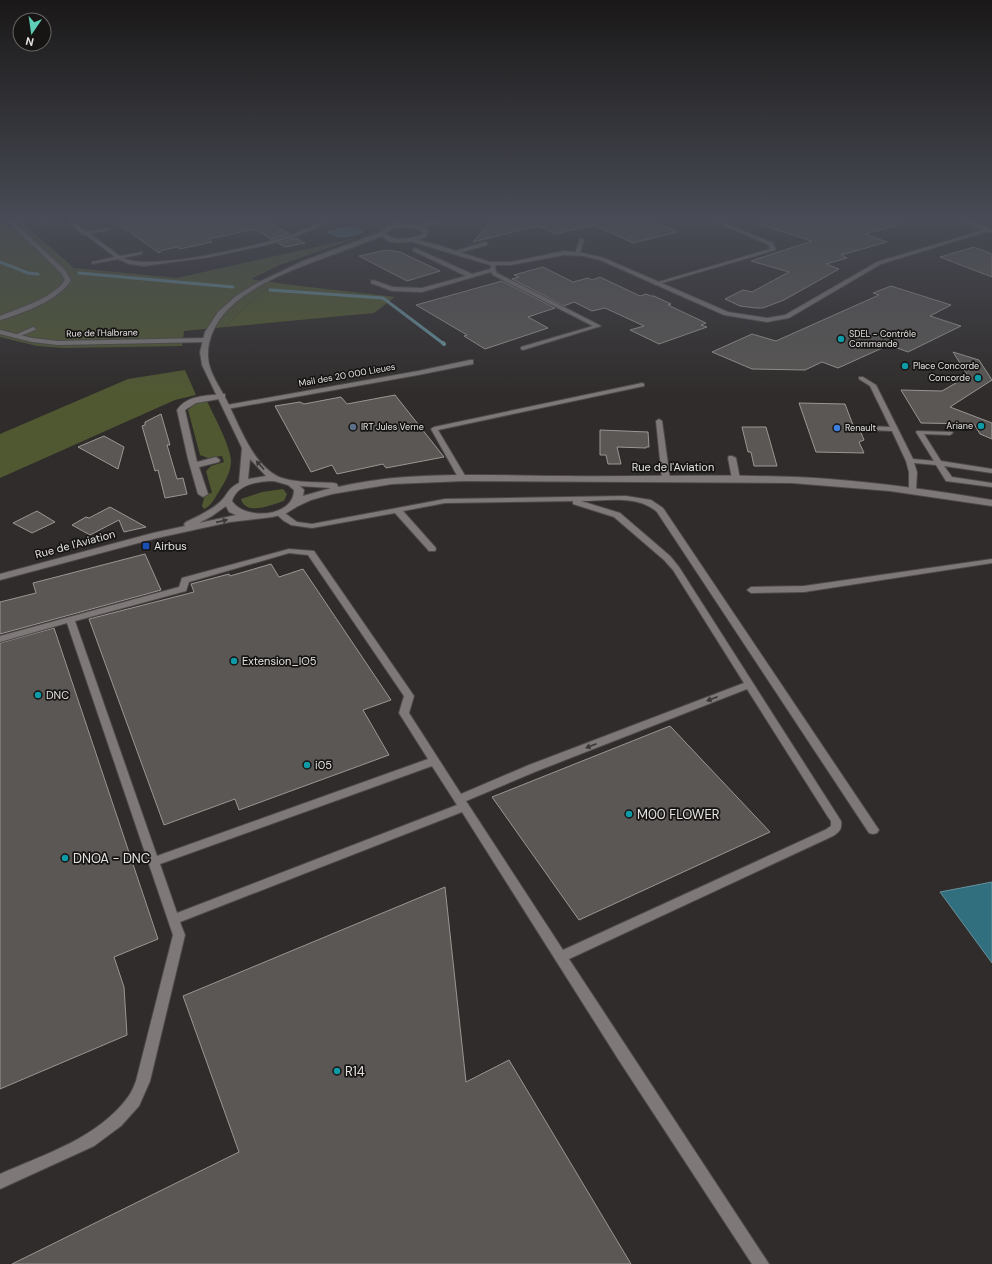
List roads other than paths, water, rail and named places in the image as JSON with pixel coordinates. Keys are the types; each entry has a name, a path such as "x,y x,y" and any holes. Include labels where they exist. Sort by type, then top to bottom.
{"street":[{"path":"0,318 53,295 65,286 68,279"},
{"path":"269,279 254,287 221,312 210,327 204,352 208,371 222,396 246,449 261,468 276,479"},
{"path":"646,279 726,314 753,319 778,319 787,317 852,279"},
{"name":"Rue de l'Halbrane","path":"0,332 44,342 75,344 206,340"},
{"name":"Mail des 20 000 Lieues","path":"227,407 424,372 470,362"},
{"path":"203,494 194,465 181,410 190,402 222,396"},
{"path":"246,449 243,484 259,479 276,479"},
{"path":"194,465 216,460"},
{"name":"Rue de l'Aviation","path":"276,479 290,482 352,487"},
{"name":"Rue de l'Aviation","path":"0,577 156,535 230,519 250,516 265,516 279,513 289,509 304,498 328,491 382,481 463,479 736,479 829,482 912,490 992,503"},
{"path":"290,482 297,487 300,493 297,503"},
{"name":"Rue de l'Aviation","path":"156,535 190,523 209,514 227,501 231,492 243,484"},
{"path":"227,501 228,505 234,511 250,516"}],"lane":[{"path":"373,282 392,289 422,290 461,279"},
{"path":"505,279 598,326 523,348"},
{"path":"657,284 674,279"},
{"path":"16,336 32,329"},
{"path":"861,378 873,385 910,462 912,472 912,490"},
{"path":"463,479 434,429 642,385"},
{"path":"659,421 666,479"},
{"path":"869,428 894,429"},
{"path":"950,433 919,432 949,478 992,486"},
{"path":"732,458 736,479"},
{"path":"910,462 938,463 992,471"},
{"path":"567,499 617,515"},
{"path":"561,957 829,833 836,828 836,822 832,814 748,685 676,569 667,558 617,515 610,506 598,499"},
{"path":"279,513 289,522 298,526 312,526 445,501 639,499 655,504 873,830"},
{"path":"398,511 432,549"},
{"path":"0,639 183,589 184,580 289,551 311,552 408,696 404,713 434,761 634,1071 761,1264"},
{"path":"751,590 804,589 992,561"},
{"path":"0,1182 89,1141 116,1122 134,1101 143,1081 179,934 70,619"},
{"path":"174,919 461,803 534,768 748,685"},
{"path":"154,862 434,761"}],"water":[{"path":"992,882 992,963 940,892"}],"waterway":[{"path":"145,279 233,287"},
{"path":"270,290 383,298 444,344 443,343"}],"place":[{"name":"SDEL - Contrôle Commande","path":"841,339"},
{"name":"Place Concorde","path":"905,366"},
{"name":"Concorde","path":"978,378"},
{"name":"Ariane","path":"981,426"},
{"name":"IRT Jules Verne","path":"353,427"},
{"name":"Renault","path":"837,428"},
{"name":"Airbus","path":"146,546"},
{"name":"Extension_IO5","path":"234,661"},
{"name":"DNC","path":"38,695"},
{"name":"i05","path":"307,765"},
{"name":"M00 FLOWER","path":"629,814"},
{"name":"DNOA - DNC","path":"65,858"},
{"name":"R14","path":"337,1071"}]}
